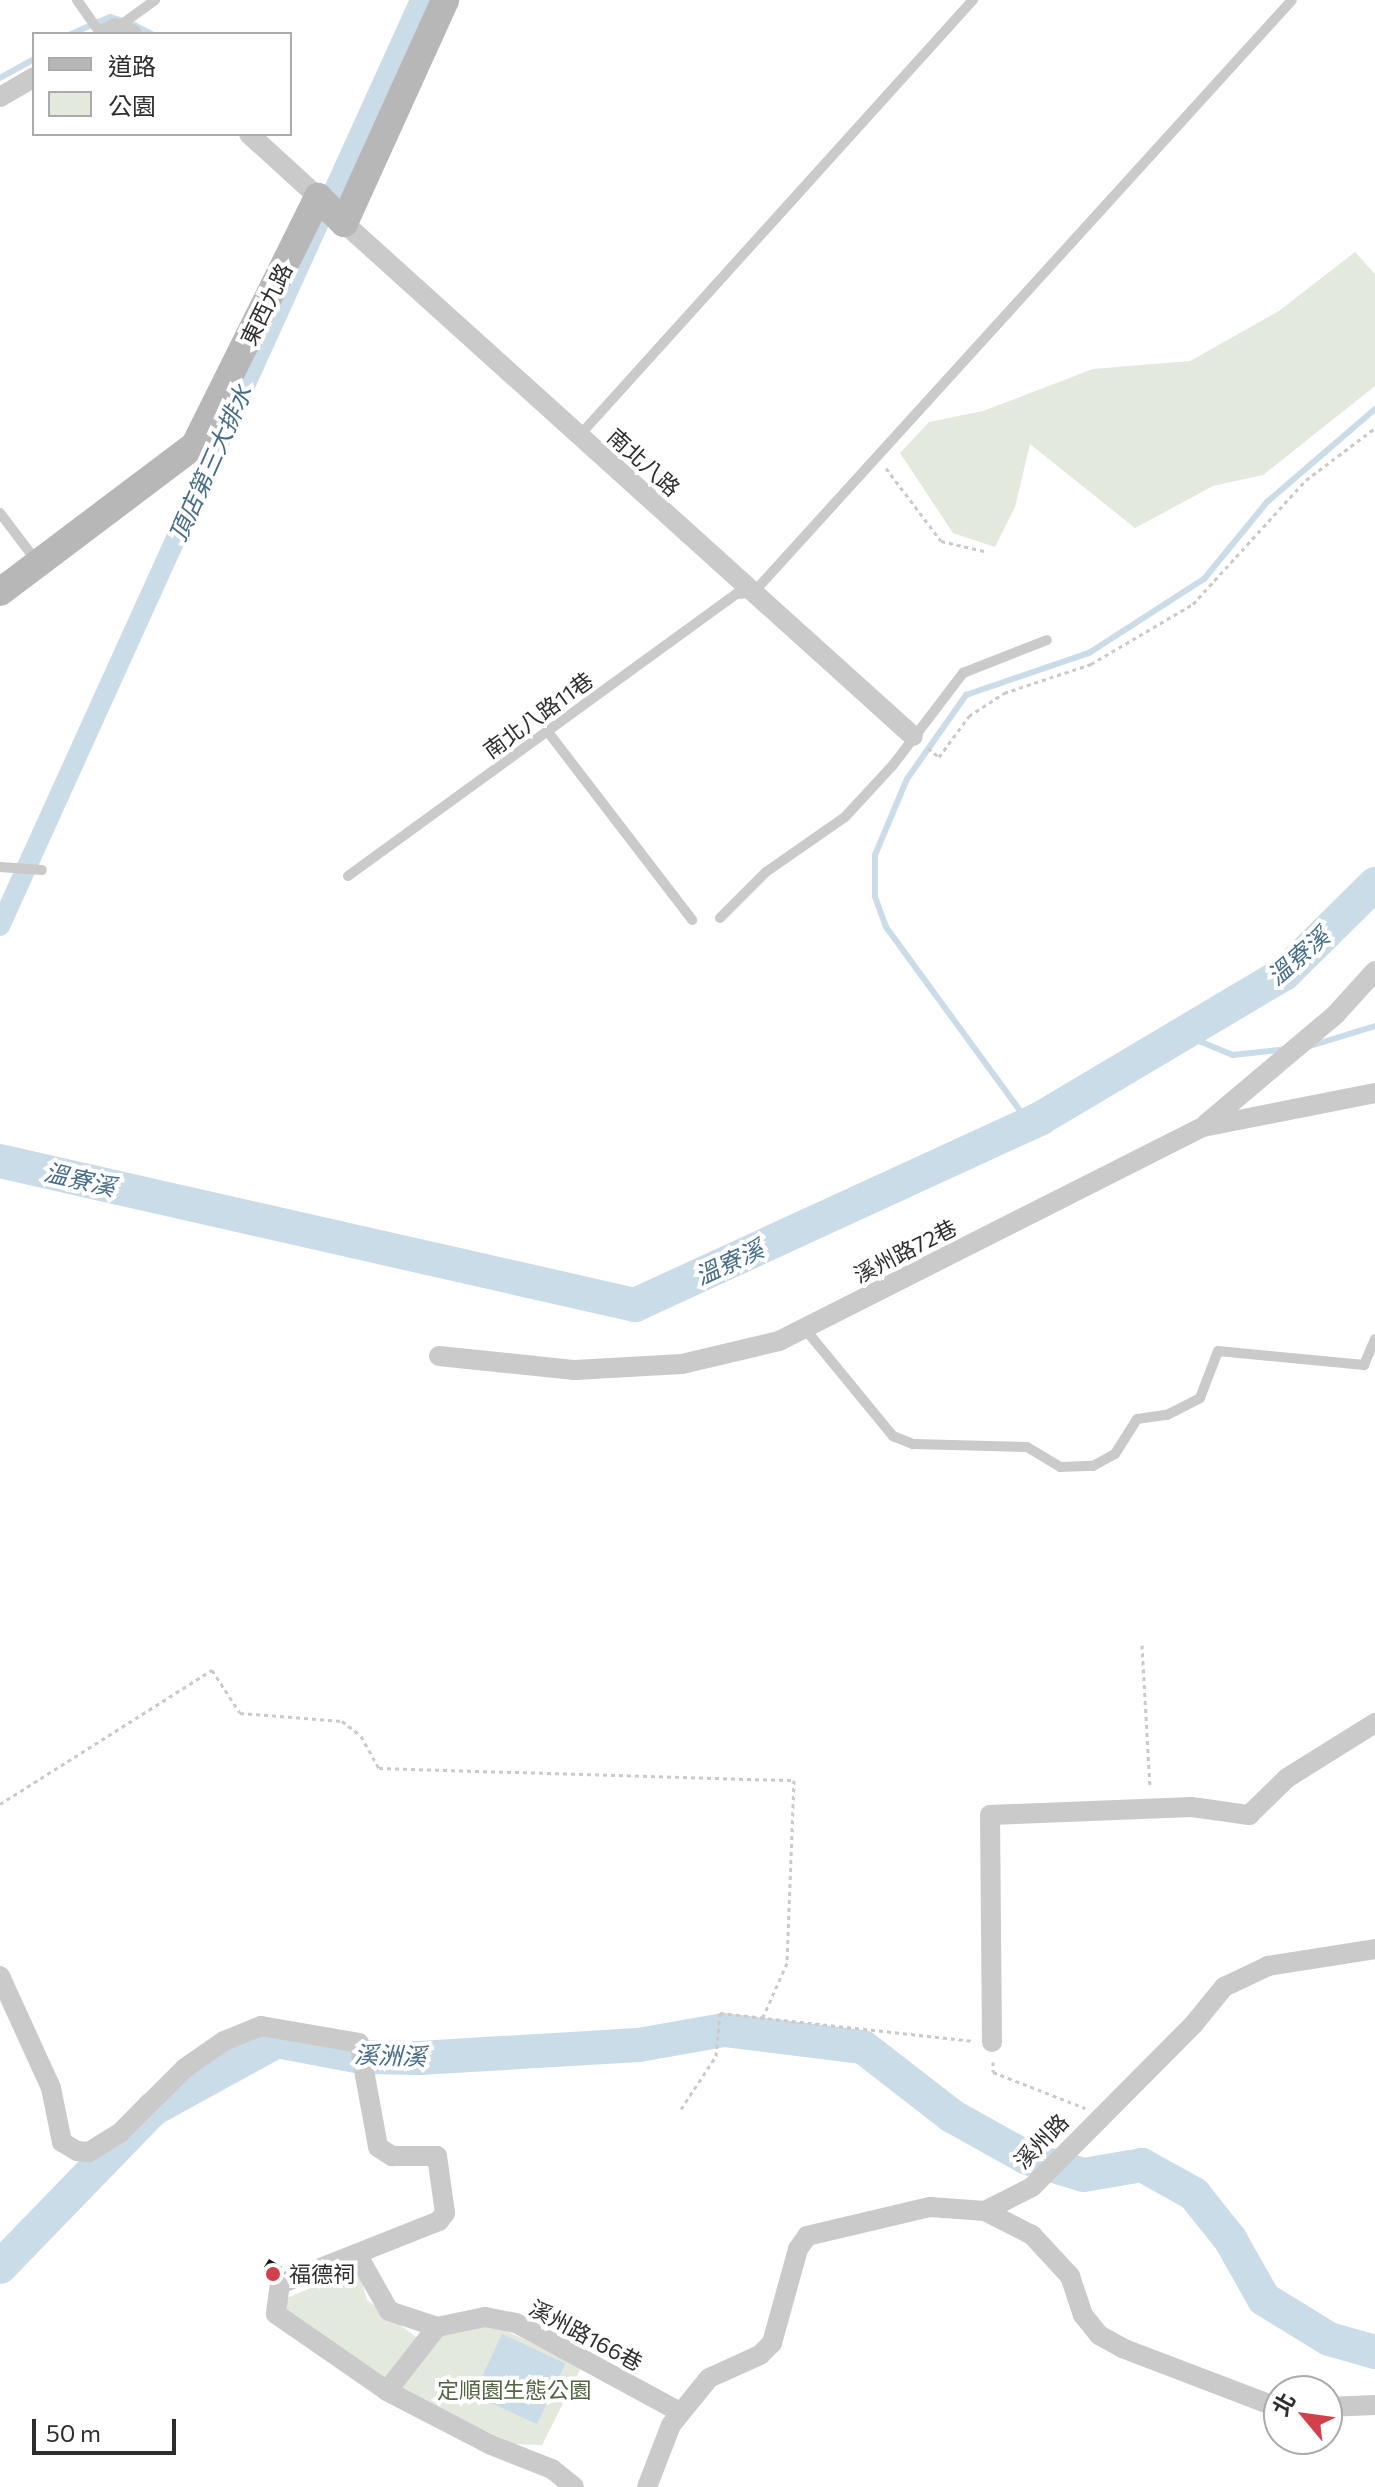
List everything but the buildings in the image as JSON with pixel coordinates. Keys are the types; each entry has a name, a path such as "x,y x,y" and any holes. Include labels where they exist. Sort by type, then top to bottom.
{"street":[{"path":"251,136 344,223 445,0"},
{"path":"0,97 32,78"},
{"name":"東西九路","path":"0,592 195,445 318,197"},
{"name":"南北八路","path":"344,223 913,736"},
{"path":"1203,1127 1336,1014 1375,971"},
{"name":"溪州路72巷","path":"439,1356 575,1370 682,1364 805,1329 1203,1127 1375,1093"},
{"path":"992,2042 990,1815 1192,1807 1249,1815 1287,1778 1375,1723"},
{"name":"溪州路","path":"985,2211 1032,2187 1101,2114 1193,2025 1224,1987 1268,1966 1375,1949"},
{"path":"0,1976 51,2088 62,2142 77,2151 89,2152 120,2133 185,2068 224,2041 261,2026 359,2043 378,2147 392,2156 437,2156 445,2213 439,2221 280,2284 276,2314 387,2391 491,2445 552,2469 574,2487"},
{"path":"647,2487 680,2412 709,2378 760,2355 772,2343 798,2249 807,2236 930,2207 985,2211 1032,2235 1070,2276 1083,2315 1099,2335 1122,2348 1263,2402"},
{"path":"357,2254 389,2311 437,2327 387,2391"},
{"name":"溪州路166巷","path":"437,2327 485,2317 516,2323 680,2412"},
{"path":"1343,2406 1375,2405"}],"lane":[{"path":"77,0 112,32"},
{"path":"114,32 155,0"},
{"path":"579,436 973,0"},
{"path":"753,593 1292,0"},
{"path":"0,513 39,564"},
{"name":"南北八路11巷","path":"348,876 736,594 753,593"},
{"path":"720,918 766,872 845,817 893,765 963,673 1047,640"},
{"path":"548,732 692,920"},
{"path":"0,867 42,870"},
{"path":"805,1329 893,1436 913,1444 1027,1447 1060,1467 1093,1466 1115,1454 1137,1419 1167,1415 1200,1398 1218,1351 1364,1365 1375,1339"}],"path":[{"path":"931,751 939,757 969,716 1004,693 1091,664 1193,604 1306,480 1375,428"},
{"path":"876,455 941,541 984,551"},
{"path":"1142,1645 1151,1807"},
{"path":"0,1804 212,1670 240,1713 342,1721 361,1736 379,1768 794,1780 787,1963 763,2017"},
{"path":"681,2109 716,2056 720,2013 992,2042 993,2072 1101,2114"}],"green space":[{"path":"1355,252 1375,274 1375,386 1263,475 1213,486 1135,528 1030,444 1015,507 995,547 953,533 900,453 929,422 983,411 1093,369 1190,361 1279,311"},
{"name":"定順園生態公園","path":"358,2268 367,2300 416,2337 489,2323 582,2366 542,2445 512,2444 389,2381 287,2315 287,2298"}],"water":[{"path":"502,2334 565,2364 537,2424 474,2395"}],"waterway":[{"name":"頂店第三大排水","path":"0,926 420,0"},
{"path":"76,32 110,17 120,20"},
{"path":"134,25 148,32"},
{"path":"0,78 32,60"},
{"path":"1029,1123 886,927 875,896 875,855 907,779 966,695 1089,653 1204,579 1267,502 1375,409"},
{"name":"溫寮溪","path":"0,1161 635,1305 1041,1118 1284,974 1375,884"},
{"path":"1310,1046 1375,1026"},
{"path":"1182,1034 1233,1055 1287,1049"},
{"name":"溪洲溪","path":"0,2267 153,2109 277,2041 361,2057 420,2058 639,2045 724,2030 863,2047 952,2116 1027,2158 1084,2175 1142,2165 1194,2194 1230,2239 1264,2299 1329,2339 1375,2352"}],"place":[{"name":"福德祠","path":"273,2274"}]}
